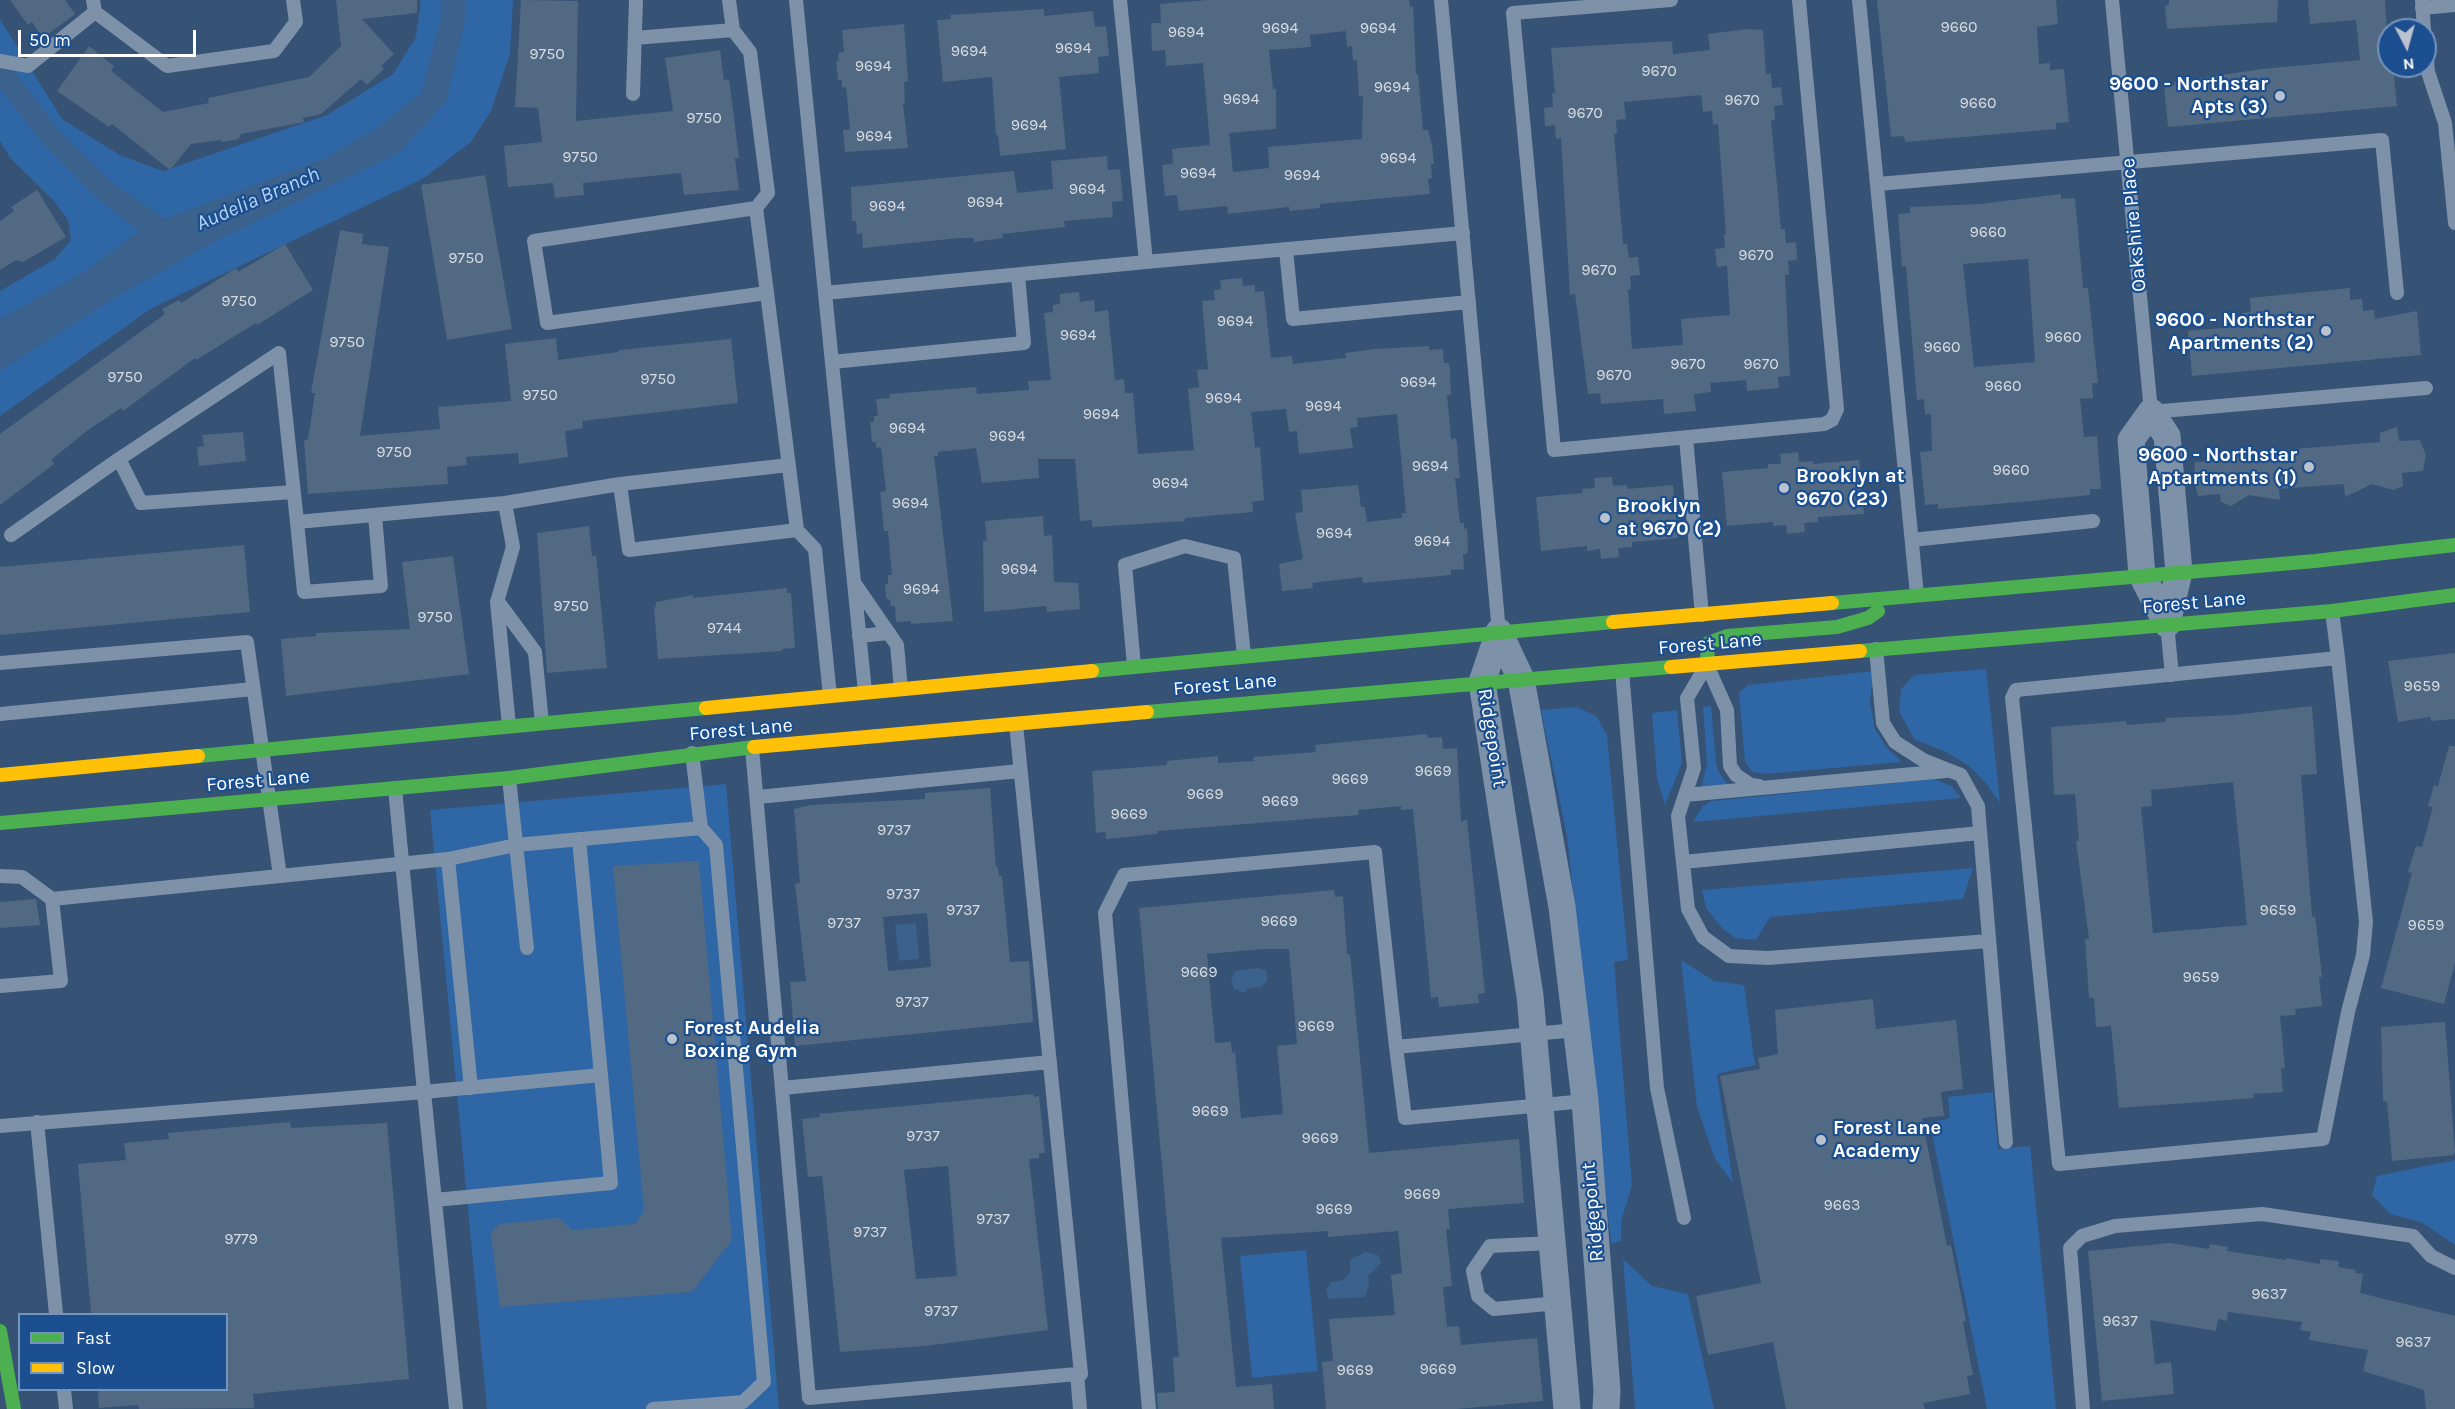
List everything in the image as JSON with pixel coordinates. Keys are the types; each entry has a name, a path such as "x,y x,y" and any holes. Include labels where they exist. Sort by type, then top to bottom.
{"main road":[{"name":"Forest Lane","path":"0,775 901,688 1014,684 1134,666 2315,561 2455,545"},
{"name":"Forest Lane","path":"0,823 509,778 692,753 1016,718 1622,671 2332,611 2455,595"},
{"path":"1707,664 1708,643 1727,636 1837,627 1868,618 1894,598"},
{"path":"824,709 830,696"},
{"path":"692,753 699,738"},
{"path":"0,1331 14,1409"}],"street":[{"name":"Oakshire Place","path":"2151,412 2167,436 2179,572 2167,624"},
{"path":"2151,412 2131,440 2142,575 2167,624"},
{"name":"Ridgepoint","path":"1499,632 1521,679 1562,907 1585,1101 1607,1390 1606,1409"},
{"name":"Ridgepoint","path":"1499,632 1482,682 1519,913 1534,1033 1567,1409"},
{"path":"1519,913 1562,907"},
{"path":"1553,1256 1598,1266"}],"lane":[{"path":"0,61 28,66 94,6 167,66 274,51 296,22 293,0"},
{"path":"633,94 636,0"},
{"path":"729,0 733,30 750,52 768,193 756,208 534,241 547,323 767,293"},
{"path":"796,0 865,692"},
{"path":"1120,0 1146,262"},
{"path":"1441,0 1499,632"},
{"path":"1671,0 1513,13 1554,450 1824,424 1832,420 1837,409 1799,0"},
{"path":"1859,0 1918,596"},
{"name":"Oakshire Place","path":"2112,0 2151,412"},
{"path":"2422,4 2455,5"},
{"path":"635,38 733,30"},
{"path":"2430,78 2445,123 2455,223"},
{"path":"1878,184 2128,160 2382,140 2397,293"},
{"path":"756,208 797,530 815,549 830,696"},
{"path":"825,293 1463,233"},
{"path":"1286,250 1293,319 1469,302"},
{"path":"832,362 1024,343 1018,275"},
{"path":"11,535 118,459 279,353 304,592 381,586 375,515"},
{"path":"2151,412 2426,388"},
{"path":"1686,438 1702,616"},
{"path":"118,459 141,503 294,492"},
{"path":"297,522 506,503 620,484 789,465"},
{"path":"620,484 629,550 797,530"},
{"path":"506,503 513,547 498,602 509,726"},
{"path":"1912,540 2093,521"},
{"path":"1134,666 1125,565 1185,546 1234,558 1244,656"},
{"path":"853,582 897,645 901,688"},
{"path":"498,602 535,652 542,723"},
{"path":"2332,611 2338,658 2366,922 2363,955 2348,1012 2324,1139 2059,1164 2038,979 2012,698 2016,690 2338,658"},
{"path":"2167,624 2172,675"},
{"path":"859,636 889,633"},
{"path":"0,663 247,642 280,876"},
{"path":"1876,649 1883,723 1895,742 1923,760 1961,775 1978,806 2006,1142"},
{"path":"1707,664 1727,710 1730,766 1736,775 1751,785 1764,787"},
{"path":"1707,664 1687,698 1694,768 1678,816 1688,909 1703,937 1729,956 1768,958 1989,941"},
{"path":"1622,671 1657,1088 1684,1218"},
{"path":"0,714 253,689"},
{"path":"752,748 809,1398 825,1403 1081,1374 1016,718"},
{"path":"653,1409 743,1402 764,1382 716,845 701,828 692,753"},
{"path":"758,796 1020,771"},
{"path":"1685,795 1949,771"},
{"path":"509,778 527,948"},
{"path":"395,788 456,1409"},
{"path":"0,876 22,878 52,899 448,859 516,845 701,828"},
{"path":"1683,862 1980,833"},
{"path":"435,1200 611,1183 579,839"},
{"path":"1149,1409 1105,913 1124,875 1375,852 1405,1118 1585,1101"},
{"path":"448,859 471,1088"},
{"path":"0,986 60,981 52,899"},
{"path":"1396,1047 1576,1030"},
{"path":"782,1088 1050,1062"},
{"path":"0,1126 424,1092 601,1075"},
{"path":"37,1122 56,1313"},
{"path":"2083,1409 2070,1248 2082,1236 2115,1226 2262,1214 2413,1236 2431,1256 2455,1269"},
{"path":"1553,1256 1490,1245 1473,1272 1478,1296 1494,1309 1558,1304"},
{"path":"1077,1374 1080,1409"},
{"path":"64,1391 66,1409"}],"shaded area":[{"path":"421,0 513,0 510,54 491,111 471,142 424,178 152,308 0,416 0,291 55,259 71,240 68,220 53,200 11,159 0,141 0,19 62,119 120,155 163,171 327,115 393,74 416,37"},
{"path":"1986,669 2000,803 1986,783 1969,766 1948,753 1914,739 1899,711 1901,689 1914,675"},
{"path":"1873,671 1870,703 1875,729 1886,747 1902,762 1766,774 1752,772 1745,762 1739,693 1748,685"},
{"path":"1711,706 1718,771 1729,786 1701,789 1707,764 1703,707"},
{"path":"1577,707 1597,717 1607,735 1628,960 1614,962 1632,1186 1621,1221 1621,1241 1611,1244 1567,836 1541,710"},
{"path":"1677,710 1682,763 1665,805 1657,779 1652,713"},
{"path":"1934,779 1951,786 1961,798 1693,822 1703,806 1712,801"},
{"path":"726,784 779,1409 487,1409 430,810"},
{"path":"1973,868 1963,899 1770,917 1756,940 1735,938 1722,928 1706,908 1702,890"},
{"path":"1681,960 1714,981 1744,985 1755,1065 1717,1074 1733,1183 1715,1159 1697,1107"},
{"path":"1993,1092 1998,1149 2030,1146 2056,1409 1987,1409 1930,1123 1950,1118 1948,1097"},
{"path":"2455,1160 2455,1245 2421,1222 2390,1214 2372,1195 2377,1176"},
{"path":"1306,1250 1318,1371 1252,1378 1240,1256"},
{"path":"1623,1259 1652,1286 1688,1294 1714,1409 1635,1409"}],"water":[{"name":"Audelia Branch","path":"441,0 466,0 465,21 446,102 399,153 219,239 114,298 0,371 0,319 87,270 139,231 94,196 47,148 0,89 0,52 60,132 115,185 165,219 326,158 379,127 421,93 440,23"},
{"path":"916,923 919,959 899,961 895,925"},
{"path":"1257,968 1266,970 1267,981 1261,987 1250,988 1244,993 1234,989 1231,980 1235,971"},
{"path":"1365,1252 1378,1255 1381,1263 1368,1276 1369,1286 1365,1297 1329,1299 1326,1290 1331,1282 1343,1280 1350,1272 1350,1260"}],"building":[{"path":"10,0 65,0 75,14 43,38 32,22 28,25"},
{"path":"336,0 417,0 417,13 362,19 394,54 381,66 384,69 367,85 361,79 321,114 303,118 304,122 241,134 239,139 191,144 170,170 112,124 109,127 57,91 89,46 114,66 111,71 163,112 209,103 208,98 309,77 341,46"},
{"path":"521,0 578,1 576,121 673,111 665,58 720,50 724,80 729,79 739,158 735,158 739,190 684,195 681,173 583,183 584,195 555,198 553,183 508,187 504,146 542,142 538,108 515,107"},
{"path":"1208,0 1409,0 1410,7 1413,6 1416,74 1418,74 1423,130 1428,130 1432,145 1434,164 1431,164 1432,178 1428,179 1430,194 1320,204 1320,208 1290,211 1289,207 1228,214 1227,206 1179,211 1177,195 1165,196 1162,165 1173,164 1172,149 1210,145 1203,63 1166,66 1165,50 1152,51 1151,23 1161,23 1160,4","holes":["1346,31 1347,47 1352,46 1353,61 1357,60 1359,97 1363,96 1362,139 1268,147 1269,168 1233,172 1229,133 1276,129 1276,89 1273,89 1269,50 1311,47 1310,35"]},
{"path":"1877,0 2056,0 2058,24 2037,27 2039,64 2050,63 2050,70 2064,69 2069,122 2056,123 2056,129 1905,142 1904,136 1891,137"},
{"path":"2169,0 2278,0 2277,22 2167,29 2165,6 2169,5"},
{"name":"9600 - Northstar Apts (3)","path":"2308,0 2385,0 2386,18 2377,18 2377,78 2394,78 2397,106 2168,127 2164,85 2262,69 2360,60 2356,20 2310,24"},
{"path":"1044,9 1044,16 1093,11 1095,27 1106,26 1109,56 1098,57 1099,73 1059,77 1066,149 1000,156 998,135 996,135 992,77 943,82 937,20 951,19 950,15"},
{"path":"904,24 908,81 904,82 905,103 903,104 908,148 845,152 843,130 850,129 846,87 842,88 842,80 838,80 836,61 839,61 838,53 844,52 842,30"},
{"path":"1747,29 1763,30 1766,74 1771,74 1772,88 1781,87 1783,105 1774,106 1775,120 1771,120 1781,229 1785,229 1786,243 1796,242 1797,260 1788,261 1789,275 1785,275 1790,376 1778,377 1779,388 1747,391 1746,380 1710,383 1711,392 1694,394 1696,411 1664,414 1663,399 1601,404 1600,393 1588,394 1575,294 1570,295 1561,138 1556,139 1555,125 1545,126 1544,108 1553,107 1552,93 1555,93 1551,48 1672,41 1673,54 1710,50 1708,34","holes":["1701,95 1703,112 1712,111 1713,125 1718,124 1726,234 1724,235 1725,248 1715,249 1717,267 1727,266 1730,315 1681,319 1683,345 1632,349 1628,290 1631,289 1630,276 1640,275 1638,257 1629,258 1627,244 1623,244 1614,134 1617,133 1616,120 1626,119 1624,102"]},
{"path":"1107,156 1108,170 1120,169 1123,201 1112,202 1113,217 1064,221 1065,227 1002,234 1003,238 974,242 973,238 959,238 863,248 862,233 857,234 856,221 852,221 851,187 1014,171 1017,193 1053,189 1051,161"},
{"path":"485,175 512,329 447,340 421,185"},
{"path":"37,190 66,237 23,262 16,260 0,270 0,221 14,211 11,207"},
{"path":"2061,194 2061,199 2075,198 2083,288 2088,288 2098,383 2092,383 2093,398 2080,399 2084,437 2097,436 2101,489 2090,489 2090,495 1938,509 1938,504 1925,505 1920,452 1932,451 1931,414 1925,414 1924,399 1917,400 1906,266 1902,267 1898,214 1910,213 1910,207 1980,204","holes":["2028,259 2035,362 1974,367 1963,264"]},
{"path":"340,230 363,234 362,244 389,247 360,436 440,429 438,407 511,401 505,344 556,338 558,360 619,352 619,350 731,339 738,403 582,421 583,428 565,431 568,457 519,464 518,453 466,457 467,465 447,467 448,484 308,494 304,440 308,439 315,393 311,393"},
{"path":"285,244 313,290 257,325 256,323 196,360 195,358 123,411 121,408 88,430 51,460 54,464 0,505 0,434 165,314 162,309 179,300 181,303 236,268 238,272"},
{"path":"1242,278 1243,286 1255,285 1255,292 1264,291 1271,358 1292,356 1293,364 1346,358 1345,353 1375,349 1429,346 1429,350 1443,349 1444,363 1449,363 1450,370 1451,395 1447,395 1451,439 1456,438 1457,444 1460,478 1455,478 1460,523 1464,523 1464,529 1467,528 1468,547 1467,554 1463,554 1464,569 1451,570 1451,575 1363,583 1362,577 1312,583 1313,588 1282,591 1279,564 1303,559 1295,513 1303,512 1301,490 1358,485 1361,507 1365,507 1367,522 1402,518 1402,513 1406,513 1397,414 1357,418 1358,427 1350,428 1353,448 1299,454 1297,431 1289,432 1286,409 1251,412 1255,448 1260,447 1264,500 1252,502 1253,512 1185,518 1185,521 1092,527 1092,520 1080,521 1075,459 1038,459 1039,478 982,483 976,448 938,452 938,456 934,456 953,621 911,624 911,621 896,622 895,606 891,606 890,600 886,598 885,584 888,584 888,575 892,575 888,531 884,531 880,492 886,491 881,447 876,448 876,442 872,442 870,422 874,422 874,416 878,416 876,399 890,398 890,394 976,387 977,394 1029,390 1028,381 1051,380 1044,313 1053,312 1053,305 1060,304 1060,294 1079,292 1080,302 1094,300 1095,312 1108,310 1115,380 1124,379 1125,393 1133,393 1138,454 1194,450 1188,389 1199,387 1197,370 1208,369 1202,301 1215,300 1214,290 1221,289 1220,280"},
{"name":"9600 - Northstar Apartments (2)","path":"2350,288 2350,300 2362,299 2363,311 2374,310 2375,319 2417,311 2421,355 2192,376 2188,331 2233,327 2233,322 2243,322 2242,313 2251,312 2250,298"},
{"name":"9600 - Northstar Aptartments (1)","path":"2397,427 2399,441 2420,440 2426,455 2423,471 2402,473 2403,486 2393,490 2372,484 2345,497 2344,484 2279,489 2280,500 2249,495 2231,506 2221,502 2220,494 2198,496 2194,480 2195,462 2216,461 2215,453 2225,449 2245,453 2380,442 2380,433"},
{"path":"243,432 246,461 199,466 197,447 204,446 202,435"},
{"name":"Brooklyn at 9670 (23)","path":"1798,452 1799,462 1813,461 1813,464 1859,460 1864,514 1818,517 1818,522 1804,523 1805,532 1787,534 1786,525 1773,526 1773,522 1727,526 1722,472 1768,468 1768,464 1781,464 1780,454"},
{"name":"Brooklyn at 9670 (2)","path":"1612,477 1613,486 1627,485 1627,489 1673,485 1678,538 1632,542 1632,547 1618,548 1619,557 1601,559 1600,549 1587,551 1587,546 1541,551 1536,497 1582,493 1582,489 1595,488 1594,478"},
{"path":"1043,516 1044,536 1052,535 1054,582 1078,583 1080,609 1047,612 1046,606 984,612 983,541 987,541 985,521"},
{"path":"589,526 592,556 596,555 607,668 547,673 537,533"},
{"path":"244,545 250,612 0,635 0,567"},
{"path":"453,556 469,674 286,696 281,639 316,636 316,633 410,629 402,562"},
{"path":"787,588 787,593 791,593 795,648 782,649 782,651 658,659 654,607 656,607 656,602 693,595 693,598"},
{"path":"2455,653 2455,719 2431,721 2430,717 2398,722 2388,661"},
{"path":"2312,706 2317,774 2301,775 2312,917 2315,916 2322,977 2319,977 2322,1006 2295,1009 2296,1015 2280,1016 2285,1068 2281,1068 2283,1092 2253,1094 2254,1098 2119,1108 2111,1026 2096,1027 2094,998 2089,998 2085,939 2089,939 2076,841 2079,841 2075,794 2054,795 2051,727 2126,721 2127,725 2166,722 2166,718 2233,715","holes":["2233,782 2247,925 2153,933 2141,807 2152,806 2151,790"]},
{"path":"1427,734 1428,738 1442,737 1443,749 1457,748 1461,821 1467,820 1485,993 1478,994 1479,1003 1439,1007 1438,997 1431,998 1413,809 1401,810 1401,806 1358,810 1359,815 1157,831 1157,834 1106,839 1105,832 1096,833 1092,771 1167,765 1167,761 1218,756 1218,763 1254,761 1253,757 1316,752 1315,745"},
{"path":"2449,746 2455,746 2455,963 2444,1004 2381,988 2412,873 2408,872 2416,846 2422,847 2433,807 2428,806 2434,785 2438,786"},
{"path":"990,788 996,867 998,867 999,876 1002,876 1010,962 1029,961 1033,1022 795,1046 790,982 806,981 795,884 800,883 794,809 811,805 925,799 925,793","holes":["927,913 931,967 888,971 883,917"]},
{"name":"Forest Audelia Boxing Gym","path":"699,861 732,1240 692,1292 500,1307 491,1233 499,1224 559,1218 572,1230 635,1224 644,1211 613,866"},
{"path":"1334,890 1335,897 1343,896 1347,954 1350,954 1369,1153 1519,1139 1524,1203 1448,1209 1450,1229 1446,1229 1452,1286 1443,1287 1447,1327 1459,1326 1461,1345 1537,1338 1543,1401 1457,1409 1326,1409 1322,1362 1333,1361 1329,1319 1395,1315 1391,1275 1402,1273 1398,1231 1328,1237 1328,1231 1221,1238 1236,1387 1272,1384 1274,1409 1158,1409 1157,1393 1175,1392 1173,1357 1179,1357 1139,908","holes":["1289,949 1297,1044 1277,1046 1283,1114 1241,1118 1235,1052 1232,1053 1231,1042 1215,1043 1207,954"]},
{"path":"36,899 40,925 0,928 0,902"},
{"path":"1873,999 1876,1029 1956,1020 1963,1089 1941,1092 1944,1116 1922,1118 1947,1246 1951,1245 1966,1321 1963,1322 1973,1375 1967,1376 1970,1394 1923,1403 1925,1409 1786,1409 1773,1342 1708,1355 1696,1296 1761,1283 1720,1076 1760,1069 1758,1058 1778,1054 1775,1010"},
{"path":"2445,1022 2455,1152 2453,1155 2392,1161 2387,1101 2383,1102 2381,1027"},
{"path":"1033,1094 1034,1097 1039,1096 1045,1153 1039,1153 1039,1158 1029,1159 1048,1330 925,1346 840,1352 822,1176 808,1177 802,1119 820,1117 819,1114","holes":["948,1166 957,1276 916,1279 904,1170"]},
{"path":"290,1122 291,1128 387,1123 409,1379 253,1394 254,1408 139,1409 138,1405 99,1408 98,1391 228,1391 228,1313 91,1313 78,1164 126,1160 124,1143 169,1139 168,1133"},
{"path":"2170,1243 2209,1249 2210,1244 2228,1247 2227,1251 2320,1264 2320,1259 2339,1261 2338,1267 2356,1270 2355,1273 2363,1274 2360,1293 2455,1316 2455,1409 2426,1409 2424,1390 2363,1371 2368,1350 2309,1340 2311,1332 2300,1330 2302,1322 2228,1312 2227,1321 2218,1319 2216,1331 2150,1320 2155,1364 2171,1362 2174,1394 2102,1401 2088,1251"}],"traffic: fast":[{"path":"1832,603 2315,561 2455,545"},
{"path":"1860,651 2332,611 2455,595"},
{"path":"1707,664 1708,643 1727,636 1837,627 1868,618 1878,611"},
{"path":"1092,671 1613,622"},
{"path":"1147,712 1671,667"},
{"path":"198,756 706,708"},
{"path":"0,823 509,778 754,747"},
{"path":"0,1331 14,1409"}],"traffic: slow":[{"path":"1613,622 1832,603"},
{"path":"1671,667 1860,651"},
{"path":"706,708 1092,671"},
{"path":"754,747 1147,712"},
{"path":"0,775 198,756"}],"place":[{"name":"9600 - Northstar Apts (3)","path":"2280,96"},
{"name":"9600 - Northstar Apartments (2)","path":"2326,331"},
{"name":"9600 - Northstar Aptartments (1)","path":"2309,467"},
{"name":"Brooklyn at 9670 (23)","path":"1784,488"},
{"name":"Brooklyn at 9670 (2)","path":"1605,518"},
{"name":"Forest Audelia Boxing Gym","path":"672,1039"},
{"name":"Forest Lane Academy","path":"1821,1140"}]}
